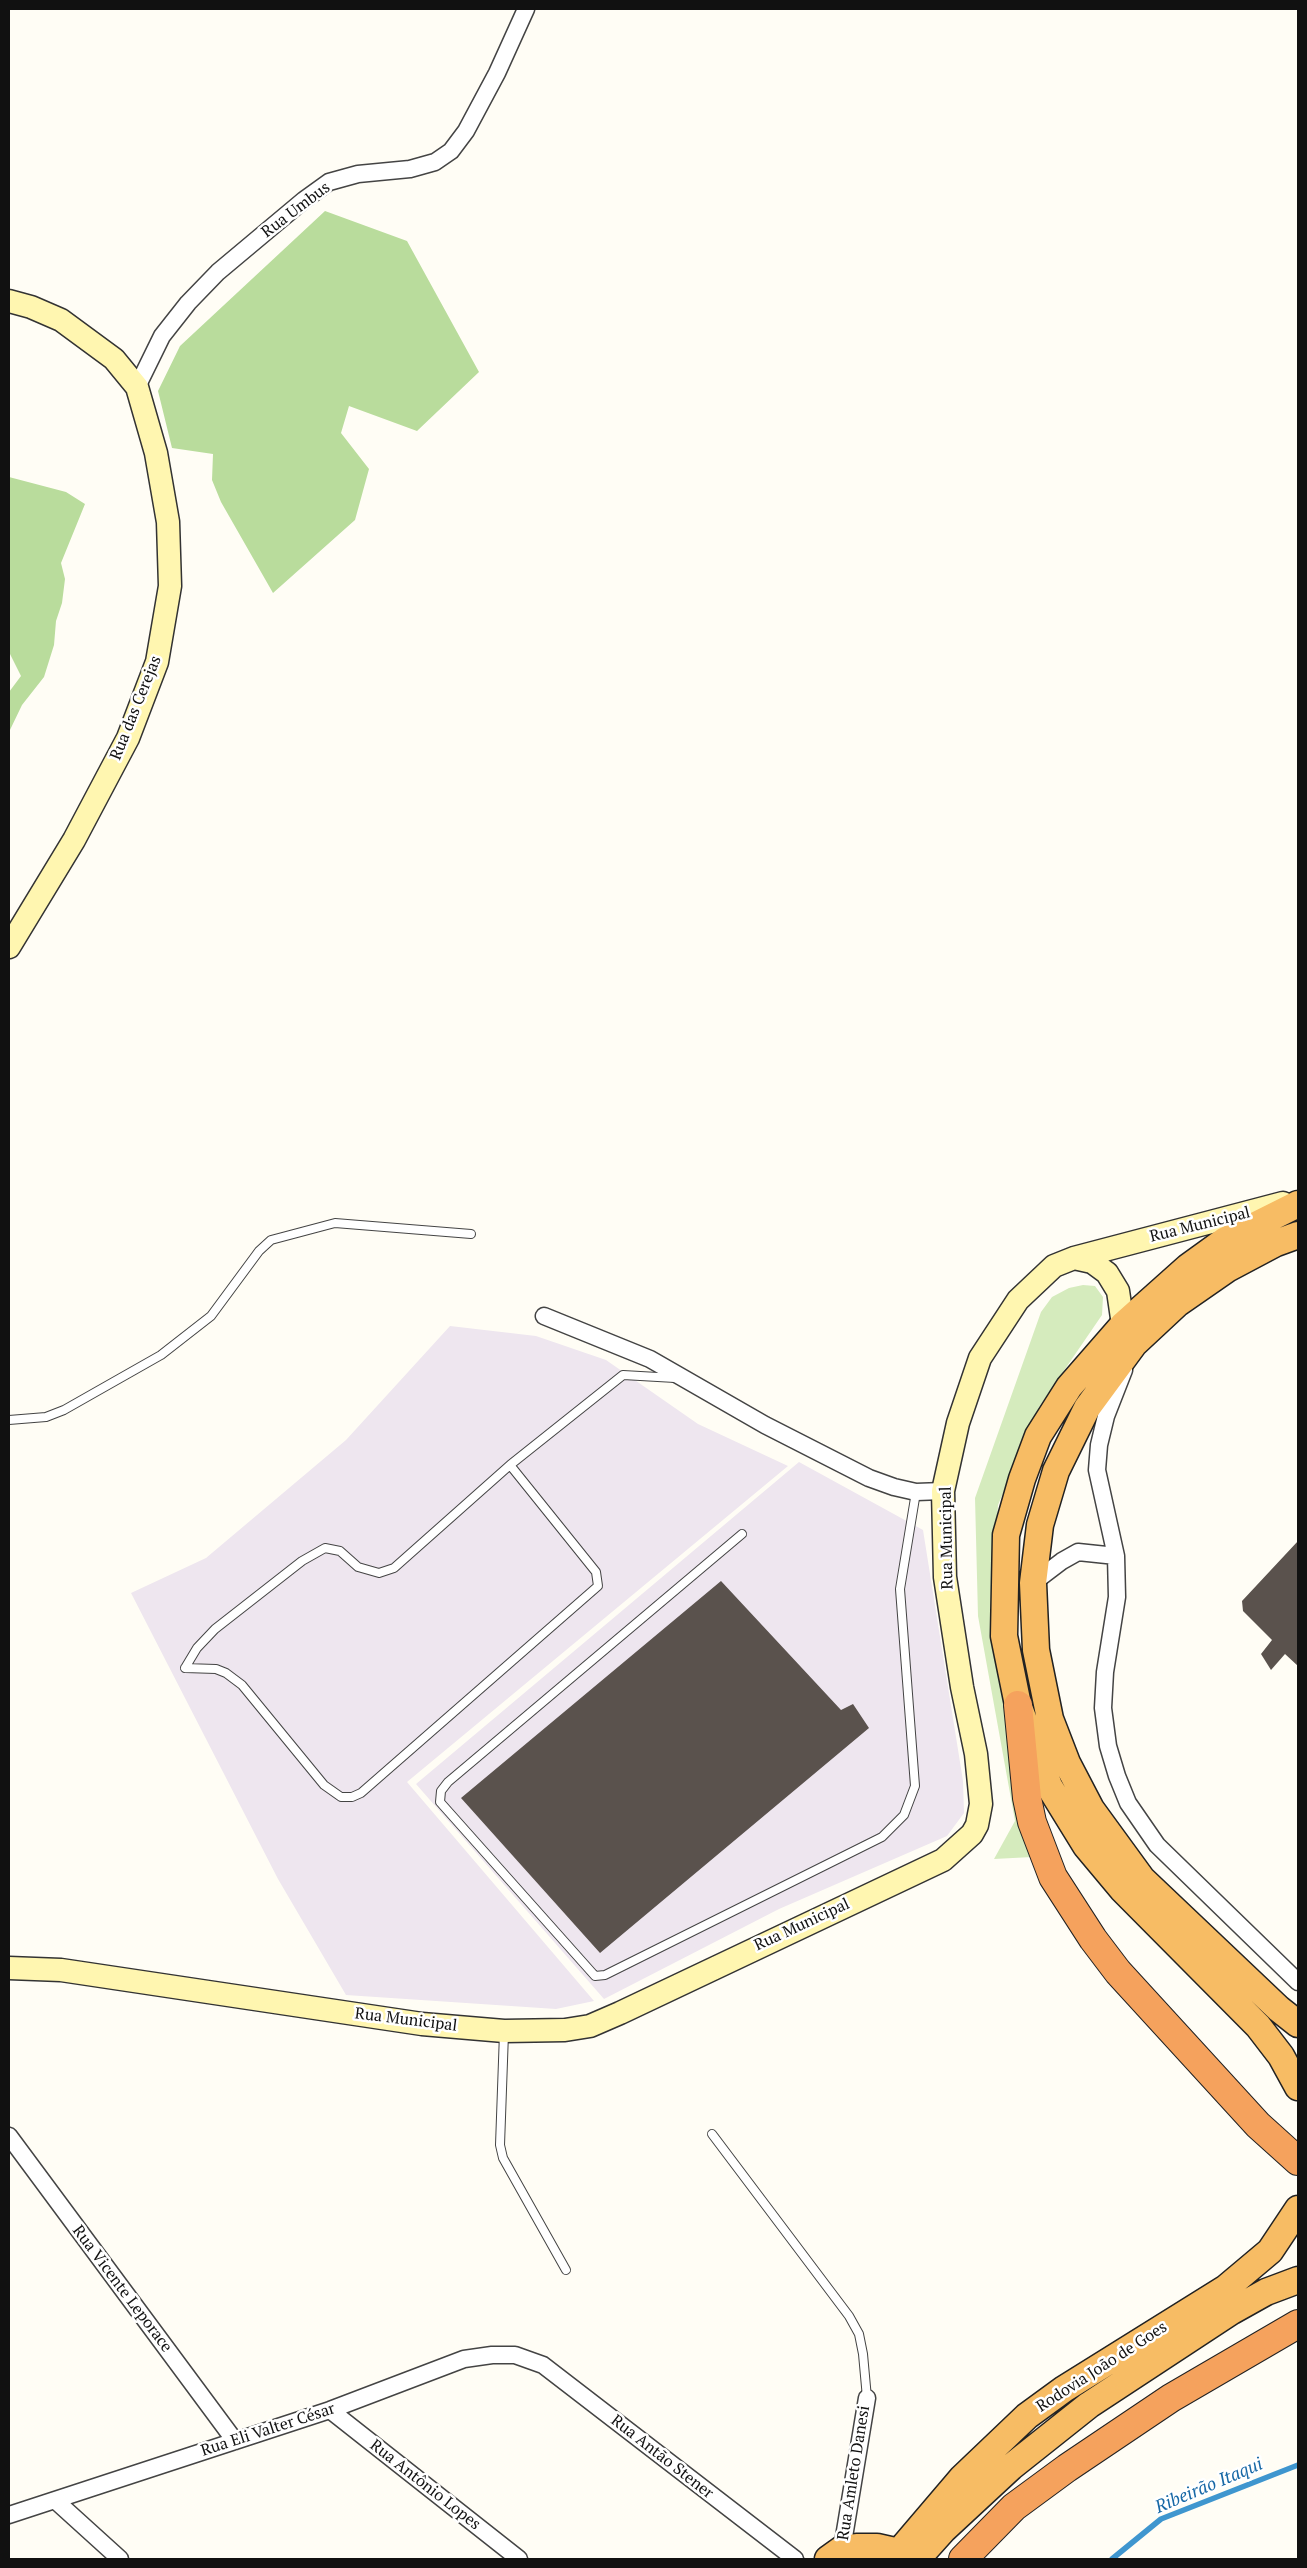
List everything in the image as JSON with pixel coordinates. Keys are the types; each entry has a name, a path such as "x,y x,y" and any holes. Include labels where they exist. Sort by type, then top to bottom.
{"highway":[{"path":"1298,1204 1262,1220 1217,1246 1161,1289 1129,1334 1087,1408 1056,1470 1040,1525 1033,1584 1036,1650 1050,1719 1067,1763 1091,1809 1142,1879 1279,2009 1298,2024"},
{"path":"1298,1235 1276,1243 1227,1269 1129,1334 1069,1387 1038,1436 1022,1479 1006,1535 1004,1636 1018,1705 1027,1798 1032,1822 1053,1877 1093,1939 1118,1972 1170,2026 1258,2125 1298,2161"},
{"path":"1018,1705 1049,1786 1086,1846 1122,1889 1258,2026 1281,2056 1298,2087"},
{"name":"Rodovia João de Goes","path":"903,2557 962,2478 1027,2416 1064,2389 1226,2288 1270,2251 1298,2209"},
{"name":"Rodovia João de Goes","path":"903,2557 943,2530 1011,2467 1089,2405 1232,2311 1266,2292 1298,2280"},
{"path":"963,2559 1014,2507 1171,2398 1298,2324"},
{"path":"835,2554 877,2547 903,2557"}],"main road":[{"path":"9,301 31,307 61,320 114,359 137,387"},
{"name":"Rua das Cerejas","path":"9,947 74,840 128,738 157,662 170,586 168,522 156,453 137,387"},
{"name":"Rua Municipal","path":"9,1968 61,1970 422,2024 504,2031 553,2032 590,2026 943,1860 972,1834 977,1825 981,1804 976,1754 962,1687 945,1577 942,1491 958,1423 980,1358 1018,1300 1033,1283 1054,1266 1074,1258 1298,1199"},
{"path":"1074,1258 1092,1262 1107,1273 1118,1291 1129,1334"}],"street":[{"name":"Rua Umbus","path":"137,387 162,336 188,303 218,272 304,200 329,182 358,174 410,169 435,162 451,151 466,131 497,73 526,9"},
{"path":"544,1316 650,1359 765,1425 869,1478 916,1492 942,1491"},
{"path":"1129,1334 1106,1416 1099,1445 1096,1470 1116,1556 1117,1597 1105,1672 1103,1708 1108,1746 1116,1776 1128,1803 1148,1833 1173,1862 1298,1982"},
{"path":"1033,1584 1062,1561 1078,1552 1116,1556"},
{"name":"Rua Vicente Leporace","path":"9,2136 235,2441"},
{"name":"Rua Eli Valter César","path":"9,2515 330,2410 464,2359 505,2354 528,2358"},
{"name":"Rua Antão Stener","path":"528,2358 543,2365 795,2559"},
{"name":"Rua Amleto Danesi","path":"835,2554 867,2398"},
{"name":"Rua Antônio Lopes","path":"330,2410 519,2559"},
{"path":"56,2501 120,2559"}],"lane":[{"path":"9,1420 46,1417 64,1410 160,1355 211,1316 259,1251 271,1240 334,1223 471,1234"},
{"path":"510,1465 596,1572 598,1586 361,1792 352,1797 341,1797 324,1785 242,1685 226,1673 216,1669 185,1668 197,1648 214,1629 302,1561 325,1548 340,1550 358,1567 379,1573 394,1568 510,1465 623,1375 684,1378"},
{"path":"742,1534 448,1782 441,1791 440,1802 595,1976 605,1975 882,1837 904,1815 914,1786 900,1588 916,1492"},
{"path":"504,2031 500,2145 503,2158 566,2270"},
{"path":"712,2134 850,2316 859,2334 867,2398"}],"shaded area":[{"path":"450,1326 536,1336 606,1360 698,1424 788,1466 407,1782 594,2001 556,2009 346,1995 278,1879 131,1593 206,1558 346,1440"},
{"path":"799,1462 923,1530 963,1781 964,1813 947,1836 779,1909 604,1999 416,1784"}],"green space":[{"path":"325,211 407,241 479,372 417,431 349,406 341,433 369,469 355,520 273,593 221,502 212,480 213,454 172,448 158,391 180,346"},
{"path":"9,477 66,492 85,504 61,563 65,579 62,603 56,621 54,645 44,677 22,705 9,732 9,692 21,676 9,652"},
{"path":"1083,1285 1095,1286 1103,1297 1102,1315 1039,1407 998,1505 991,1612 1008,1734 1032,1857 994,1859 1015,1821 978,1616 975,1498 1041,1312 1052,1297 1069,1288"}],"building":[{"path":"1298,1541 1298,1666 1285,1654 1271,1670 1261,1654 1272,1640 1243,1611 1242,1601"},
{"path":"721,1581 841,1710 853,1704 869,1728 600,1953 461,1798"}],"waterway":[{"name":"Ribeirão Itaqui","path":"1112,2559 1161,2519 1298,2465"}]}
